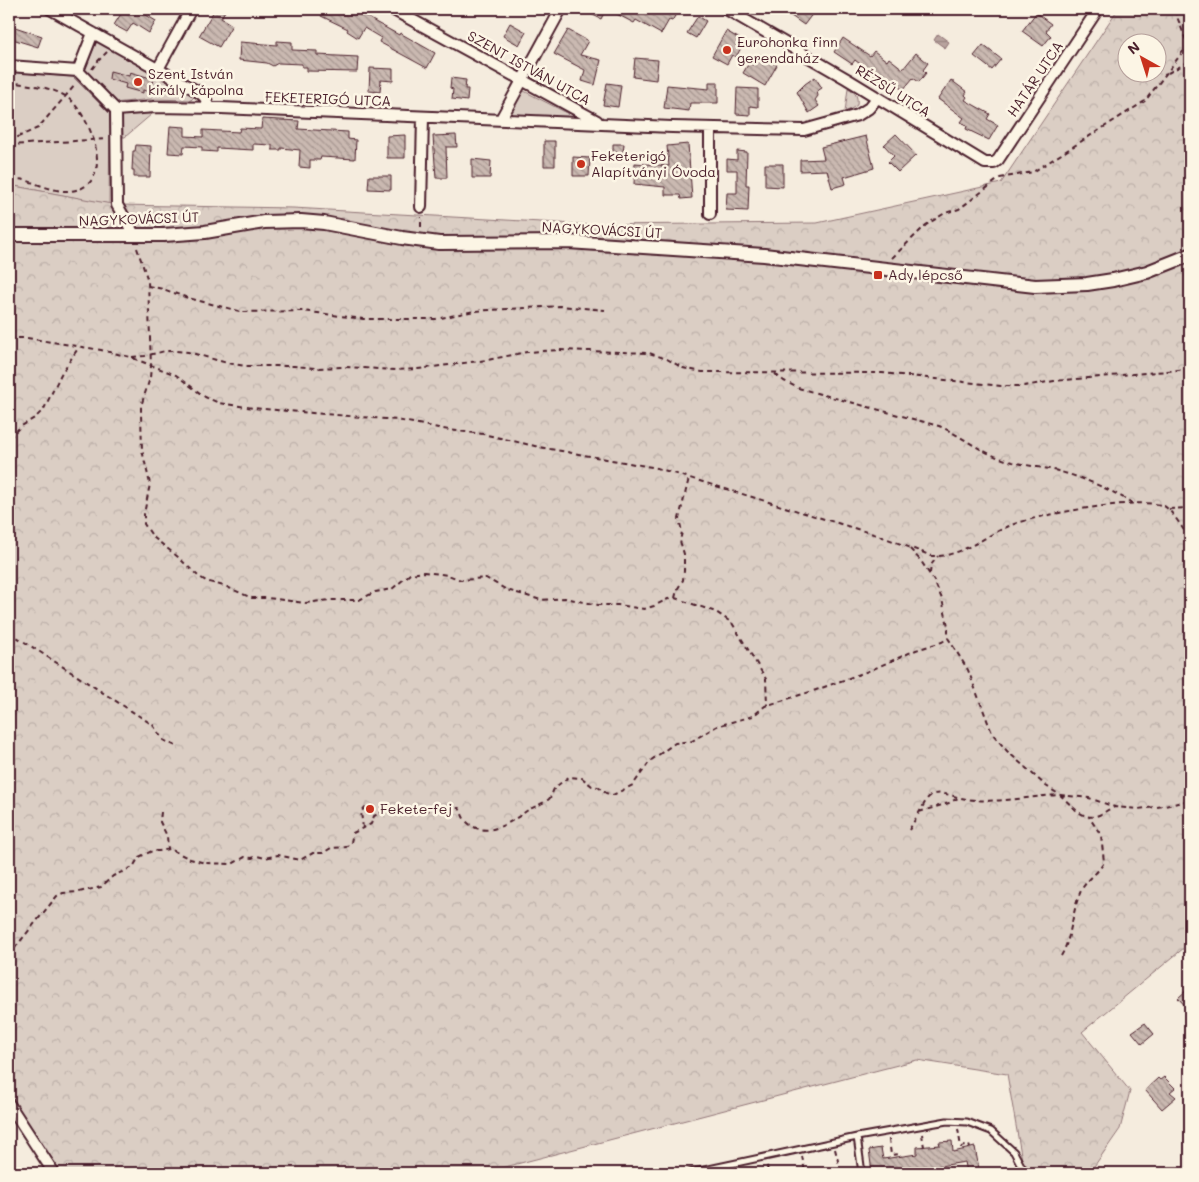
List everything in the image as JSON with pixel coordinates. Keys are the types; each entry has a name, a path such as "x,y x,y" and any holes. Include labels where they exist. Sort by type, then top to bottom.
{"street":[{"path":"50,9 205,96 208,108"},
{"path":"158,69 191,9"},
{"name":"SZENT ISTVÁN UTCA","path":"392,9 600,122"},
{"path":"501,119 561,9"},
{"name":"RÉZSŰ UTCA","path":"726,9 974,158 985,164 994,163"},
{"name":"HATÁR UTCA","path":"994,163 1098,9"},
{"path":"80,74 93,33"},
{"path":"9,66 80,74 116,110 117,205 136,236"},
{"name":"FEKETERIGÓ UTCA","path":"116,110 155,107 208,108 804,130 858,115 869,108 877,98"},
{"path":"421,207 423,117"},
{"path":"710,128 710,214"},
{"name":"NAGYKOVÁCSI ÚT","path":"9,235 136,236 183,234 264,222 301,221 324,223 421,241 459,244 568,242 764,255 1036,286 1088,284 1113,280 1147,272 1190,256"},
{"path":"9,1104 54,1173"}],"lane":[{"path":"690,1173 857,1137 921,1125 957,1121 967,1122 991,1131 1014,1152 1025,1173"},
{"path":"857,1137 862,1173"}],"path":[{"path":"1174,9 1188,45"},
{"path":"1166,74 1190,42"},
{"path":"9,143 38,128 66,96 80,74 94,67 106,54 112,43"},
{"path":"1166,74 1190,61"},
{"path":"9,82 47,89 66,96 79,108 90,127 97,164 96,173 90,182 77,190 63,191 42,187 26,180 9,179"},
{"path":"903,247 926,225 945,213 959,209 1000,178 1033,172 1145,101 1160,82"},
{"path":"9,143 117,139"},
{"path":"421,207 421,241"},
{"path":"136,236 137,248 147,276 151,355 150,378 141,414 142,450 150,484 144,524 153,537 198,576 206,581 227,587 252,598 268,598 305,603 330,600 358,600 375,592 392,589 410,574 424,572 448,574 461,580 486,578 507,590 541,600 565,598 644,609 675,598 716,612 732,623 747,651 766,679 767,705"},
{"path":"148,286 243,312 303,311 363,319 436,319 474,311 560,306 606,310"},
{"path":"9,338 27,338 101,350 130,357 176,375 205,397 219,403 253,408 397,420 449,430 483,434 539,447 657,468 880,536 909,548 938,556 967,548 1011,525 1030,518 1084,509 1134,504 1154,504 1169,509 1190,539"},
{"path":"9,438 44,409 65,366 79,347"},
{"path":"130,357 176,351 188,352 227,363 246,366 345,367 396,370 487,360 527,352 560,350 649,354 660,356 684,368 702,372 882,374 1002,386 1024,386 1190,369"},
{"path":"775,374 798,388 939,426 1000,458 1082,478 1115,492 1134,504"},
{"path":"675,598 676,591 684,575 684,554 680,542 682,532 679,519 689,478"},
{"path":"1169,509 1190,508"},
{"path":"909,548 930,574 942,599 948,626 948,638 968,670 988,724 998,743 1046,786 1060,795 1080,813 1089,817 1096,816 1115,807"},
{"path":"930,574 930,565 938,556"},
{"path":"9,632 153,724 163,740 176,746"},
{"path":"9,955 57,896 63,893 79,892 101,887 113,876 133,867 139,858 146,853 168,849 190,859 205,863 229,864 236,863 245,857 252,858 257,856 265,858 278,855 300,860 313,854 323,853 331,848 346,847 351,842 353,833 372,823 374,816 384,811 396,811 402,808 421,812 439,808 444,812 450,808 459,808 463,818 468,823 482,830 492,830 547,800 551,797 554,789 567,778 572,776 585,780 592,786 614,795 633,785 650,761 672,745 692,741 717,726 749,718 767,705 816,690 948,638"},
{"path":"908,830 929,795 936,793 958,798 982,800 1007,800 1060,795 1090,798 1115,807 1138,809 1165,806 1190,800"},
{"path":"919,812 949,803 958,798"},
{"path":"363,828 361,812 366,806 372,806"},
{"path":"161,812 160,822 167,837 168,849"},
{"path":"1061,956 1065,949 1081,891 1104,862 1101,835 1089,817"},
{"path":"957,1121 961,1147"},
{"path":"921,1125 924,1146"},
{"path":"888,1131 889,1156 900,1154 901,1156"},
{"path":"834,1142 839,1165"},
{"path":"957,1147 969,1145 970,1148"},
{"path":"800,1149 805,1172"},
{"path":"801,1173 814,1170 814,1173"}],"green space":[{"path":"1118,9 1190,9 1190,943 1082,1032 1130,1091 1120,1129 1095,1165 1086,1173 1033,1173 1022,1160 1007,1074 917,1060 482,1173 55,1173 9,1104 9,185 117,205 293,208 594,225 817,223 1001,183"},
{"path":"97,41 192,93 194,97 191,100 152,99 114,103 84,72"},
{"path":"9,72 73,77 110,114 109,204 9,185"},
{"path":"848,88 856,95 857,105 845,112"},
{"path":"522,90 569,114 566,117 509,115"},
{"path":"152,111 152,114 123,137 122,116 124,114"}],"shaded area":[{"path":"938,34 949,42 945,48 934,40"}],"building":[{"path":"124,9 136,9 156,21 149,33 133,23 127,32 114,25"},
{"path":"215,9 226,9 221,18 232,25 219,47 199,36"},
{"path":"325,9 354,9 435,53 427,68 379,42 381,38 364,28 358,38 347,31 348,29 321,16"},
{"path":"581,9 606,9 601,19"},
{"path":"607,9 679,9 672,21 669,20 661,34 636,20 634,23"},
{"path":"781,9 816,9 804,25"},
{"path":"1036,13 1051,24 1046,31 1051,36 1043,46 1022,31"},
{"path":"698,16 706,21 696,38 687,33"},
{"path":"510,23 526,32 519,45 503,36"},
{"path":"9,25 42,36 38,47 9,38"},
{"path":"568,30 588,41 580,55 601,60 595,85 582,81 585,70 554,54"},
{"name":"Eurohonka finn gerendaház","path":"726,31 740,39 738,44 742,46 736,57 732,55 727,64 712,56"},
{"path":"843,38 870,56 874,51 887,61 889,58 903,69 916,53 928,63 923,70 926,73 919,82 913,78 903,90 885,76 881,81 855,60 852,64 834,52"},
{"path":"277,41 292,42 292,50 317,51 317,55 358,57 357,72 307,71 307,67 302,67 302,64 278,63 273,66 267,63 239,60 240,42 277,45"},
{"path":"983,45 1001,59 992,70 974,56"},
{"path":"759,54 777,65 765,86 743,73 749,63 753,65"},
{"path":"635,58 658,60 656,80 633,77"},
{"path":"370,68 393,69 393,81 381,80 380,92 369,91"},
{"name":"Szent István király kápolna","path":"110,71 129,76 130,72 154,79 151,92 143,90 143,93 125,88 126,84 109,79"},
{"path":"815,77 822,88 817,91 818,96 815,100 819,106 809,113 797,92"},
{"path":"451,78 466,80 465,89 468,89 467,101 452,99"},
{"path":"951,80 967,92 965,100 990,114 987,119 998,125 989,140 966,129 967,126 961,122 964,118 938,99"},
{"path":"709,82 718,82 718,103 690,103 689,111 664,108 667,85 709,89"},
{"path":"607,83 621,85 618,107 603,105"},
{"path":"737,88 758,89 758,107 750,106 750,115 736,114"},
{"path":"262,119 299,121 298,129 348,132 348,139 356,140 355,159 321,157 320,160 310,160 310,168 299,167 300,150 281,148 281,150 272,150 272,145 253,144 253,150 217,148 217,152 202,151 202,147 184,146 183,154 168,153 170,126 185,127 185,136 203,137 203,130 239,132 240,128 261,129"},
{"path":"896,134 916,155 898,172 888,162 894,156 884,145"},
{"path":"405,135 405,158 387,158 387,136"},
{"path":"456,135 457,147 446,147 447,178 436,178 433,136"},
{"path":"866,136 874,168 844,177 846,184 832,188 827,170 800,171 800,160 824,159 821,147"},
{"path":"544,141 555,141 555,166 544,166"},
{"path":"613,144 624,144 623,153 613,153"},
{"path":"688,144 692,198 681,199 680,195 665,195 665,187 634,184 635,163 669,166 667,146"},
{"path":"136,145 151,146 150,177 134,177 134,170 132,170 133,151 135,151"},
{"path":"737,151 747,152 746,185 749,185 748,211 726,210 727,193 737,193 737,170 727,170 727,159 737,160"},
{"path":"573,157 590,158 589,176 573,176"},
{"path":"472,159 491,161 490,178 472,178"},
{"path":"765,164 783,164 783,187 765,186"},
{"path":"369,176 391,176 391,190 368,189"},
{"path":"1190,987 1190,1011 1178,998"},
{"path":"1145,1023 1154,1034 1142,1044 1132,1032"},
{"path":"1164,1077 1175,1088 1170,1092 1176,1097 1162,1109 1145,1090 1158,1078 1160,1080"},
{"path":"952,1141 953,1152 975,1147 979,1169 967,1172 965,1162 909,1171 909,1173 896,1173 896,1169 872,1172 869,1150 881,1148 883,1159 917,1154 917,1147 940,1145 939,1142"}],"place":[{"name":"Eurohonka finn gerendaház","path":"727,50"},
{"name":"Szent István király kápolna","path":"138,82"},
{"name":"Feketerigó Alapítványi Óvoda","path":"581,164"},
{"name":"Ady lépcső","path":"878,275"},
{"name":"Fekete-fej","path":"370,809"}]}
